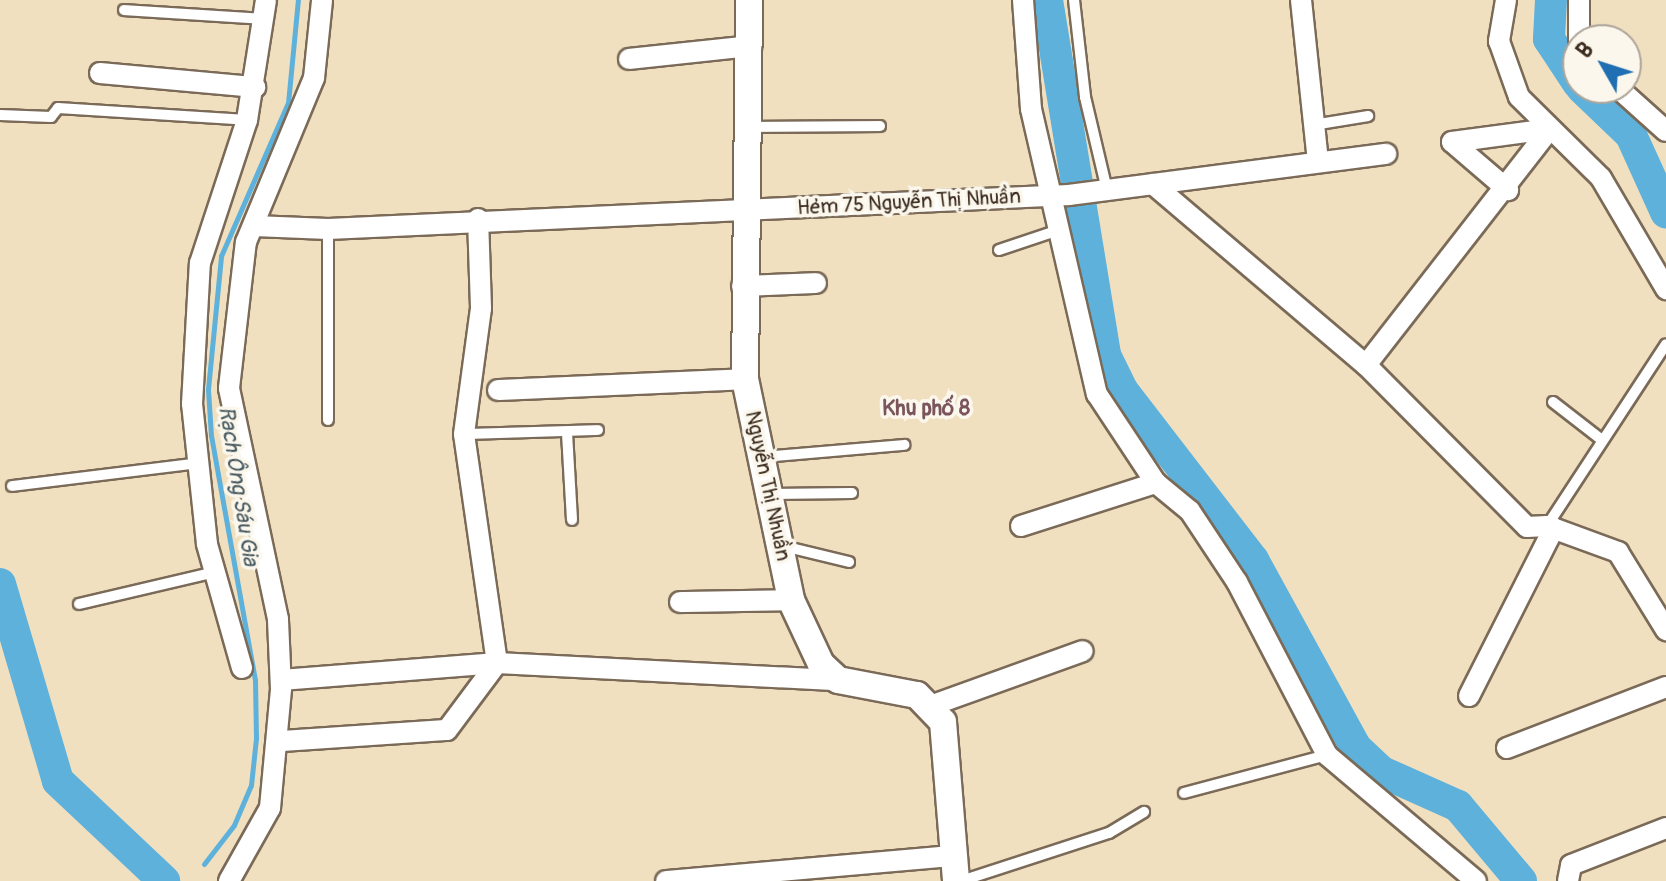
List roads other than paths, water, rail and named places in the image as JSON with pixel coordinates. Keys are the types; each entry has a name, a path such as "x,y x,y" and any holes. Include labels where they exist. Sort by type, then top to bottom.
{"street":[{"path":"229,881 270,808 281,741 281,680 278,619 229,388 254,226 314,78 322,0"},
{"name":"Nguyễn Thị Nhuần","path":"749,0 748,209 742,286 745,379 783,546 791,600 821,664 838,680"},
{"path":"1023,0 1031,109 1062,195 1061,230 1097,394 1156,483 1190,511 1237,582 1327,755 1476,881"},
{"path":"1301,0 1318,162"},
{"path":"1506,0 1499,41 1506,69 1519,97 1601,178 1666,289"},
{"path":"1579,0 1579,24"},
{"path":"242,668 215,572 192,404 200,263 247,120 255,87 265,9"},
{"path":"629,59 751,46"},
{"path":"100,73 255,87"},
{"path":"1636,104 1666,131"},
{"path":"1366,365 1406,306 1508,190 1550,129"},
{"path":"1508,190 1452,142 1550,129"},
{"name":"Hẻm 75 Nguyễn Thị Nhuần","path":"254,226 328,229 478,219 1062,195 1386,154"},
{"path":"1153,184 1366,365 1527,527 1550,527 1618,552 1666,630"},
{"path":"281,741 447,730 497,663 464,434 481,308 478,219"},
{"path":"742,286 816,283"},
{"path":"498,390 745,379"},
{"path":"1021,526 1156,483"},
{"path":"1469,696 1550,527"},
{"path":"680,602 791,600"},
{"path":"281,680 497,663 838,680 933,705 1083,651"},
{"path":"1507,748 1666,687"},
{"path":"666,881 957,873 943,722 933,705"},
{"path":"1568,881 1571,865 1666,828"}],"lane":[{"path":"1074,0 1085,97 1102,191"},
{"path":"124,10 265,9"},
{"path":"0,115 51,117 58,108 247,120"},
{"path":"1313,125 1368,116"},
{"path":"749,127 880,126"},
{"path":"328,229 328,420"},
{"path":"999,250 1061,230"},
{"path":"1550,527 1602,440 1666,344"},
{"path":"1553,402 1602,440"},
{"path":"464,434 598,430"},
{"path":"567,433 572,520"},
{"path":"763,457 904,445"},
{"path":"12,486 198,463"},
{"path":"769,494 852,493"},
{"path":"783,546 849,562"},
{"path":"79,604 215,572"},
{"path":"1184,793 1327,755"},
{"path":"957,873 1109,833 1144,812"}],"waterway":[{"name":"Rạch Ông Sáu Gia","path":"204,864 234,825 251,785 256,738 255,680 211,436 208,389 221,256 288,103 298,0"},
{"path":"1047,0 1105,355 1122,390 1253,560 1356,748 1382,772 1458,806 1521,881"},
{"path":"1551,0 1549,39 1562,59"},
{"path":"1599,104 1631,135 1666,212"},
{"path":"0,584 58,781 164,881"}],"district":[{"name":"Khu phố 8","path":"926,409"}]}
